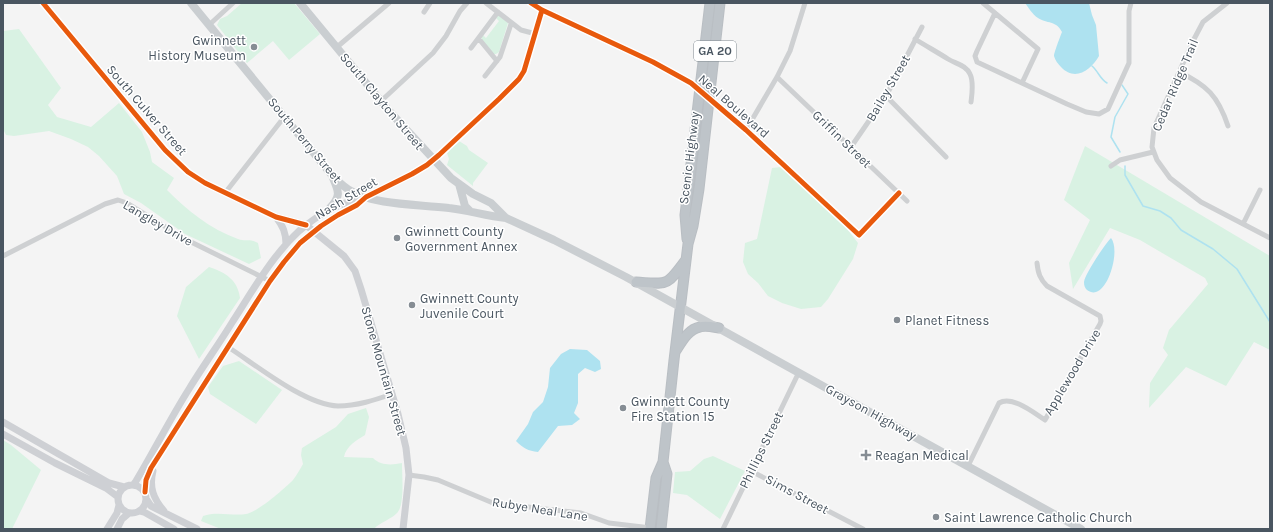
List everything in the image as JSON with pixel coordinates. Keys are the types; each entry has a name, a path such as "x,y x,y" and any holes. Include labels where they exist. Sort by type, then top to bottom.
{"highway":[{"name":"Scenic Highway","path":"688,244 685,215 710,3"},
{"name":"Scenic Highway","path":"650,528 656,478 663,462 674,353 688,244 696,214 720,3"},
{"path":"636,282 660,284 666,282 673,278 686,260"},
{"path":"674,353 693,329 700,326 719,328"},
{"name":"Scenic Highway","path":"661,529 667,474 663,462"},
{"path":"650,528 661,529"}],"main road":[{"name":"South Perry Street","path":"191,3 331,174 351,191 377,200 470,211 487,216 506,218"},
{"name":"South Clayton Street","path":"300,3 381,101 447,175 473,194 491,203 506,218 579,252 680,307"},
{"path":"330,208 335,203 338,196 337,187 331,174"},
{"path":"459,184 465,206 470,211"},
{"name":"Grayson Highway","path":"680,307 1081,529"}],"street":[{"name":"South Culver Street","path":"43,3 170,156 188,172 225,193 276,217 306,225"},
{"path":"209,25 233,3"},
{"path":"337,47 389,3"},
{"path":"424,12 430,3"},
{"path":"381,101 434,53 446,36 460,11 467,3"},
{"path":"486,3 511,24 521,30 536,34"},
{"name":"Neal Boulevard","path":"531,3 542,10 680,76 691,83 746,130 859,235 899,193"},
{"path":"746,130 777,77 790,51 805,3"},
{"path":"983,3 1038,49 1022,84"},
{"path":"995,13 976,51 976,60 981,64 1022,84 1086,112 1100,114 1108,109 1129,63 1129,11 1131,3"},
{"name":"Cedar Ridge Trail","path":"1153,152 1152,147 1154,128 1193,41 1203,22 1227,3"},
{"name":"Nash Street","path":"145,492 146,480 151,468 170,437 270,281 292,253 313,232 333,217 357,205 366,197 412,174 433,160 519,79 527,64 542,10"},
{"path":"471,48 498,12"},
{"path":"485,76 501,54 511,24"},
{"name":"Bailey Street","path":"851,147 886,96 922,27"},
{"path":"479,39 497,61"},
{"path":"915,39 968,70 972,81 971,102"},
{"path":"1179,72 1198,82 1209,90 1219,104 1228,126"},
{"name":"Griffin Street","path":"777,77 907,200"},
{"path":"886,96 946,156"},
{"path":"225,193 285,116"},
{"path":"1111,166 1120,160 1153,152 1170,178 1201,202 1270,238"},
{"path":"1243,224 1260,190"},
{"name":"Nash Street","path":"133,485 189,389 261,276 286,244 306,225 330,208 348,200 366,197"},
{"name":"Langley Drive","path":"3,256 105,204 118,200 127,203 184,239 270,281"},
{"path":"276,217 284,228 286,244"},
{"name":"Stone Mountain Street","path":"306,225 344,256 354,271 361,289 392,394 406,448 409,475 402,529"},
{"name":"Applewood Drive","path":"968,466 999,403 1002,401 1013,401 1046,420 1100,324 1100,316 1047,286 1042,281 1038,273 1037,263"},
{"path":"228,347 299,394 327,404 338,406 364,404 392,394"},
{"name":"Phillips Street","path":"723,529 799,372"},
{"path":"3,422 109,482 124,487 133,485 138,486 145,492 147,500 152,506 197,529"},
{"path":"3,434 55,463 106,488 118,497"},
{"path":"155,463 151,478 152,493 155,500 166,513"},
{"name":"Sims Street","path":"751,471 853,527 863,529"},
{"name":"Rubye Neal Lane","path":"409,475 438,480 494,503 581,513 609,524 650,528"},
{"path":"107,529 117,513 119,505 118,497 124,487"},
{"path":"119,505 125,512 137,513 144,508 147,500"},
{"path":"140,511 174,529"},
{"path":"117,529 122,520 129,513"}],"green space":[{"path":"242,3 294,3 320,34 289,60 273,41 247,63 217,25 220,19 227,16"},
{"path":"499,15 508,23 499,52 493,54 481,39 483,35 486,38 499,21 496,18"},
{"path":"19,29 61,88 48,105 57,117 91,127 119,103 142,132 150,152 152,162 174,178 167,190 191,212 218,230 238,239 258,243 261,258 249,264 185,234 141,203 124,194 117,176 99,156 88,147 49,131 14,136 6,135 3,129 3,31"},
{"path":"459,141 488,163 473,183 473,186 447,165 449,159 447,153"},
{"path":"1085,146 1270,256 1270,350 1254,342 1226,386 1186,367 1149,408 1150,383 1168,355 1163,348 1169,330 1208,284 1205,278 1140,240 1110,228 1073,289 1069,263 1090,220 1064,200"},
{"path":"781,167 844,225 858,243 853,259 828,299 821,307 801,309 782,303 768,296 758,283 748,274 743,262 745,243 757,239 772,168"},
{"path":"209,267 225,274 234,282 237,286 240,298 199,359 177,316 186,287"},
{"path":"239,361 282,390 256,424 210,394 208,387 223,366"},
{"path":"366,408 369,417 365,435 349,447 344,457 373,458 376,461 387,464 402,463 401,504 400,509 392,517 379,524 374,529 221,529 201,521 203,516 219,514 246,514 264,505 284,489 296,476 303,464 301,455 302,448 336,427 348,414"},
{"path":"3,440 41,470 12,529 3,529"},
{"path":"713,456 745,471 720,519 687,495 673,493 675,472 690,471 704,459"}],"water":[{"path":"1025,3 1089,3 1096,25 1099,56 1092,66 1077,74 1072,74 1061,67 1054,56 1062,32 1060,28 1054,24 1041,20 1032,13"},
{"path":"1111,238 1114,243 1114,259 1109,276 1101,289 1096,292 1090,292 1085,287 1085,278 1104,246"},
{"path":"570,349 587,350 600,361 601,369 595,372 585,368 578,374 578,403 574,413 580,419 572,425 558,426 538,452 528,450 516,441 528,424 533,412 543,402 548,387 550,368 561,354"}],"waterway":[{"path":"1092,66 1107,83"},
{"path":"1120,152 1111,137 1115,117 1128,94 1122,85"},
{"path":"1125,166 1125,175 1143,206 1160,211 1171,218 1181,230 1213,249 1237,269 1270,322"}],"cycle path":[{"path":"43,3 165,150 188,172 205,183 276,217 306,225"},
{"path":"531,3 542,10 653,62 691,83 746,130 859,235 899,193"},
{"path":"145,492 146,480 151,468 270,281 284,262 300,243 321,226 357,205 366,197 427,165 499,99 519,79 524,71 542,10"}],"place":[{"name":"Gwinnett History Museum","path":"254,47"},
{"name":"Gwinnett County Government Annex","path":"397,238"},
{"name":"Gwinnett County Juvenile Court","path":"412,305"},
{"name":"Planet Fitness","path":"897,320"},
{"name":"Gwinnett County Fire Station 15","path":"623,408"},
{"name":"Reagan Medical","path":"866,455"},
{"name":"Saint Lawrence Catholic Church","path":"936,517"}]}
